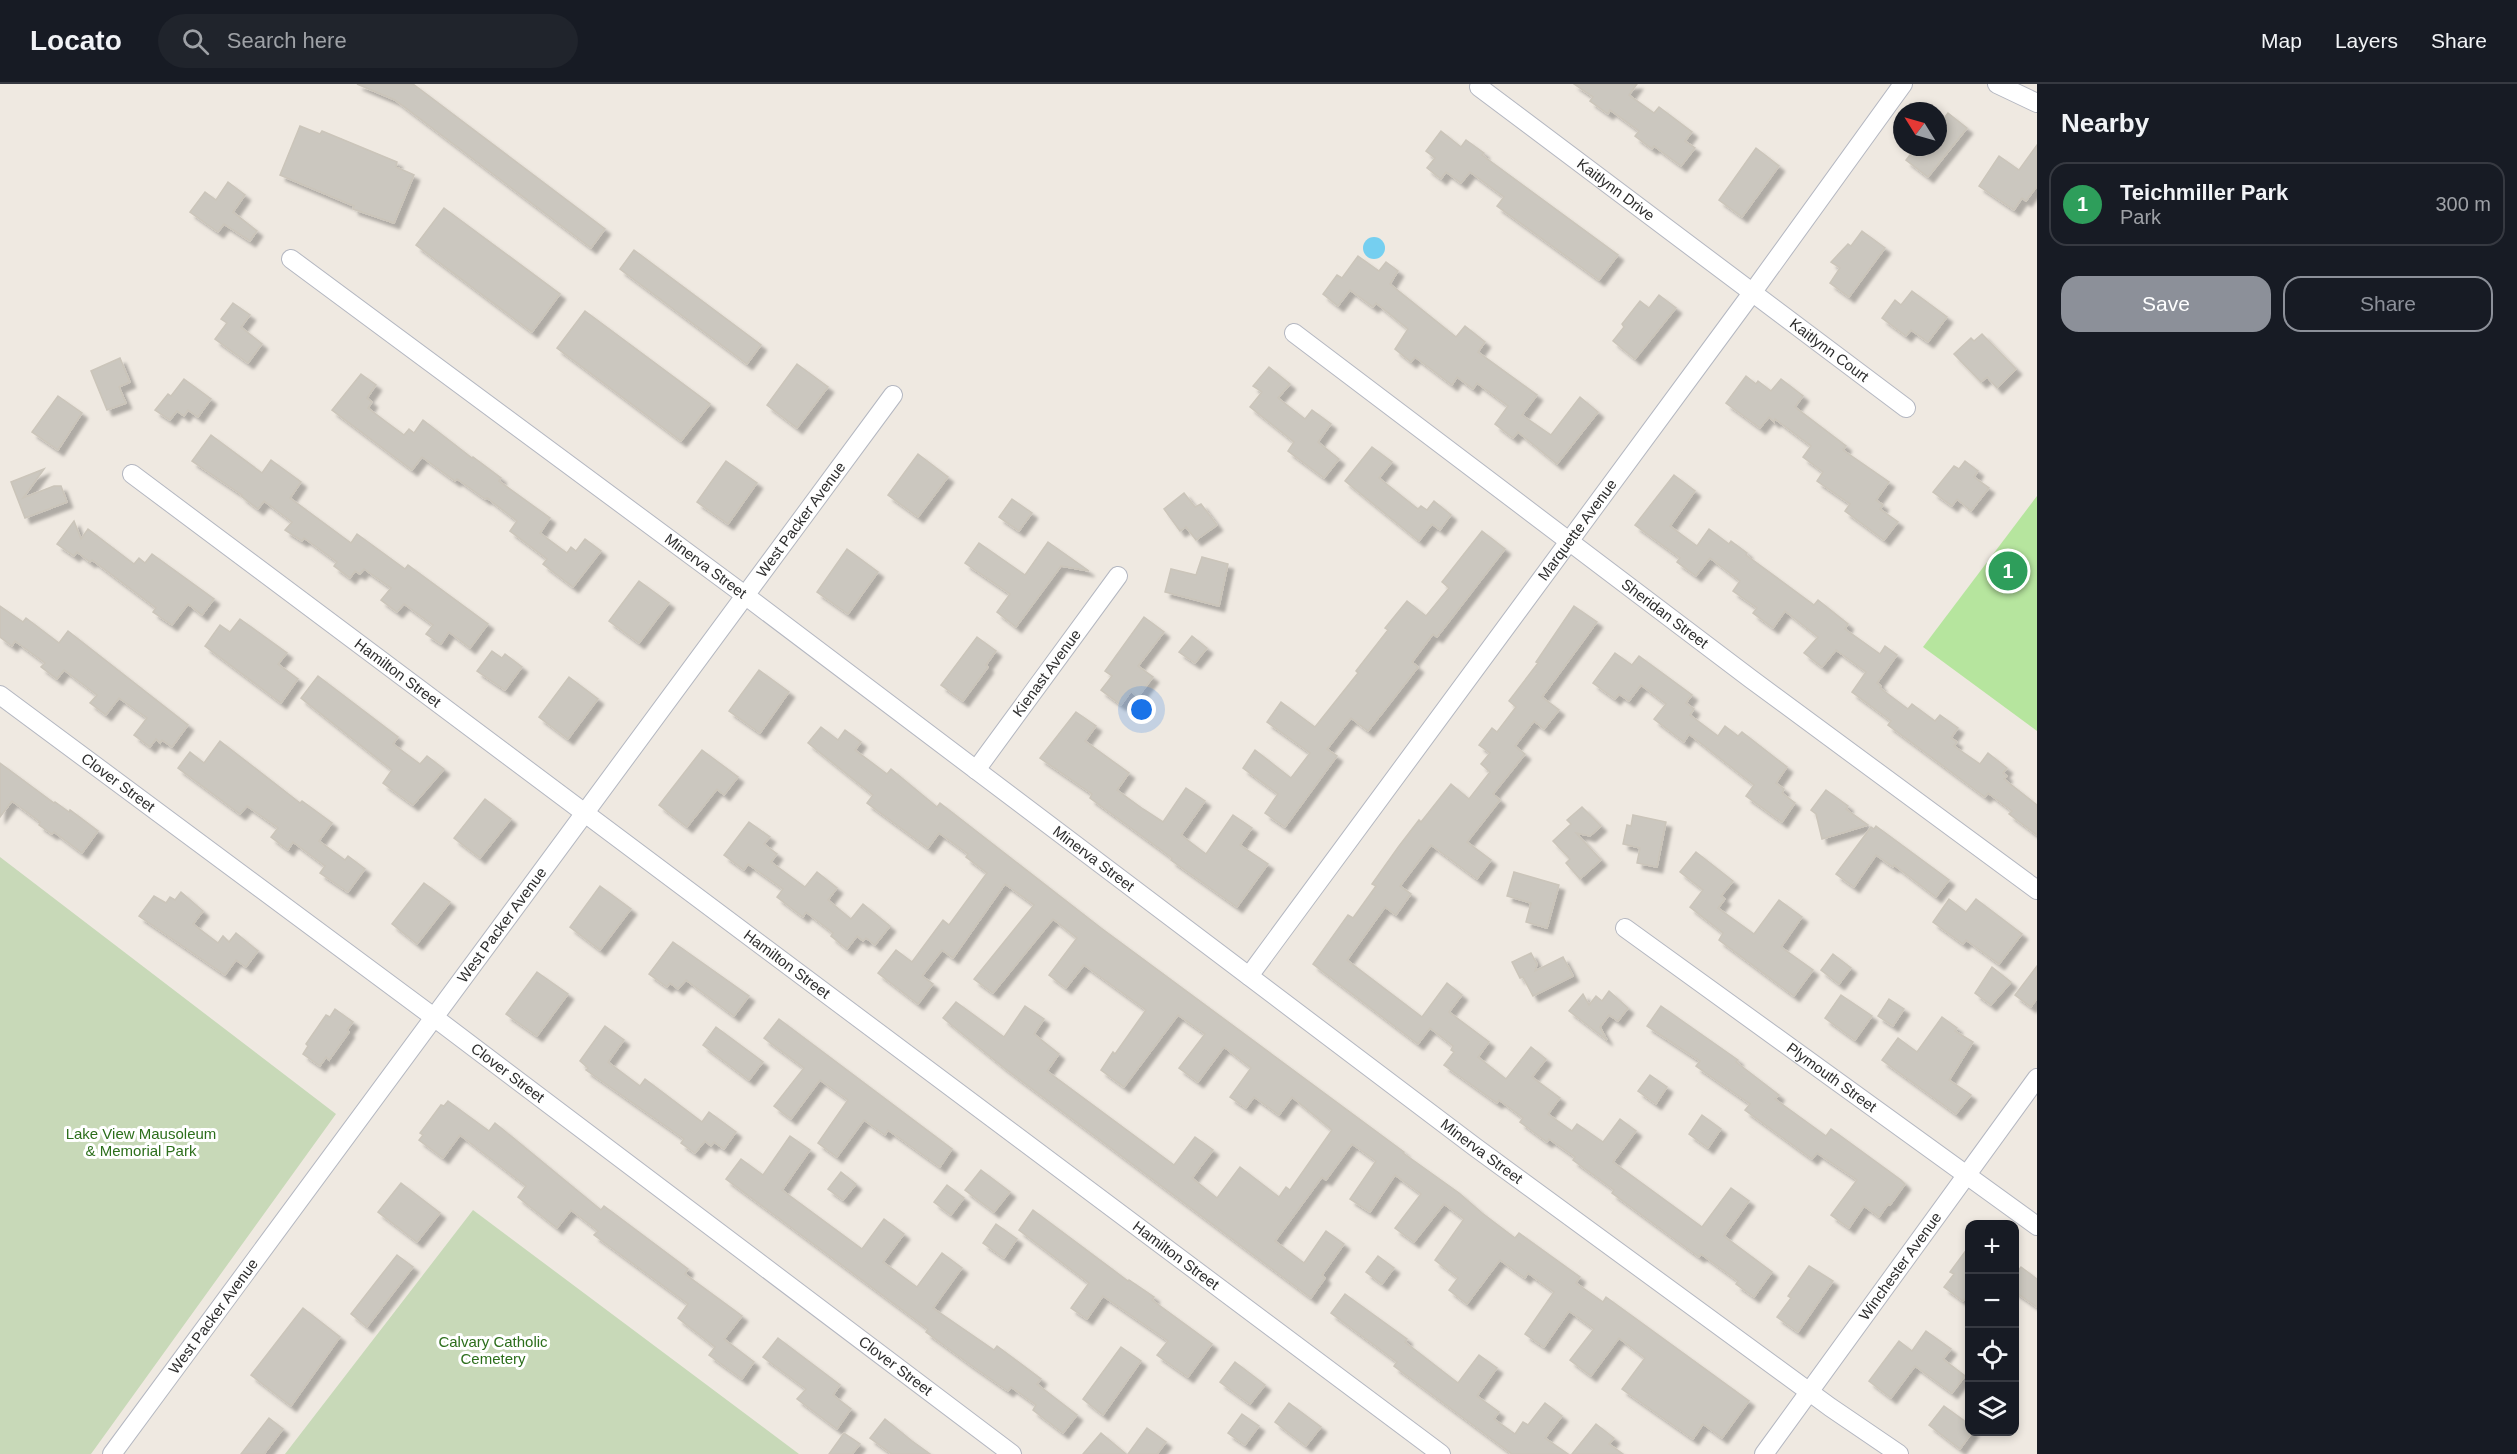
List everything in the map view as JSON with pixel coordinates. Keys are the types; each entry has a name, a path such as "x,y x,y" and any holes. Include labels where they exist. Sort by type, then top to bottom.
{"street":[{"name":"Marquette Avenue","path":"1249,976 1752,293 1903,84"},
{"path":"1997,84 2037,103"},
{"name":"Kaitlynn Drive","path":"1479,87 1752,293"},
{"name":"Minerva Street","path":"291,259 746,596 1475,1147 1899,1454"},
{"name":"Kaitlynn Court","path":"1752,293 1906,408"},
{"name":"Sheridan Street","path":"1294,333 1568,541 2037,890"},
{"name":"West Packer Avenue","path":"112,1454 892,395"},
{"name":"Hamilton Street","path":"132,474 1441,1454"},
{"name":"Kienast Avenue","path":"976,770 1118,576"},
{"name":"Clover Street","path":"0,695 435,1018 1012,1454"},
{"name":"Plymouth Street","path":"1625,928 2037,1226"},
{"name":"Winchester Avenue","path":"1764,1454 2037,1078"}],"green space":[{"path":"2037,496 2037,731 1923,647"},
{"name":"Lake View Mausoleum & Memorial Park","path":"0,857 336,1114 91,1454 0,1454"},
{"name":"Calvary Catholic Cemetery","path":"473,1210 799,1454 285,1454"}],"water":[{"path":"1374,237 1382,240 1385,248 1382,256 1374,259 1366,256 1363,248 1366,240"}],"building":[{"path":"357,84 413,84 605,229 591,248 395,100"},
{"path":"1574,84 1637,84 1629,95 1654,113 1659,107 1692,132 1685,141 1695,148 1681,166 1654,146 1652,149 1635,136 1639,131 1610,110 1608,114 1590,101 1593,97"},
{"path":"1947,114 1967,128 1947,153"},
{"path":"300,126 320,134 322,131 397,162 396,167 414,175 394,223 353,209 354,206 280,175"},
{"path":"1441,131 1461,147 1466,140 1484,153 1482,155 1618,255 1599,280 1497,206 1504,197 1470,172 1461,183 1446,172 1441,179 1427,168 1435,158 1426,151"},
{"path":"2037,145 2037,186 2026,201 2022,198 2014,210 1979,186 1999,156 2019,170"},
{"path":"1756,148 1779,166 1742,217 1719,200"},
{"path":"1909,156 1945,156 1928,177 1906,160"},
{"path":"228,182 245,195 233,212 257,231 250,241 224,224 218,232 190,212 205,192 216,200"},
{"path":"444,208 560,294 532,332 416,245"},
{"path":"1862,231 1885,248 1849,297 1830,283 1840,268 1831,262 1848,244 1851,246"},
{"path":"634,250 761,345 747,364 620,269"},
{"path":"1358,256 1379,271 1386,262 1398,271 1390,284 1456,337 1465,326 1485,342 1478,352 1537,395 1522,415 1551,435 1580,397 1598,412 1557,464 1518,432 1513,438 1495,424 1508,406 1477,383 1473,389 1457,377 1452,385 1415,357 1411,362 1395,349 1408,329 1376,303 1373,307 1350,290 1338,306 1323,294 1337,275 1342,278"},
{"path":"1912,291 1947,317 1928,342 1911,330 1906,336 1882,318 1895,300 1901,305"},
{"path":"1659,295 1676,308 1635,359 1613,341 1624,327 1622,324 1640,301 1649,308"},
{"path":"233,303 250,315 241,327 262,344 248,363 215,339 227,323 221,319"},
{"path":"585,311 710,404 681,441 557,348"},
{"path":"1982,334 2016,369 1997,388 1987,377 1981,382 1954,354 1971,338 1974,341"},
{"path":"120,358 130,382 119,387 126,403 107,410 91,371"},
{"path":"797,364 828,387 797,428 767,405"},
{"path":"1269,367 1290,384 1278,398 1305,419 1312,410 1331,424 1318,442 1339,459 1324,478 1288,451 1294,442 1250,407 1262,392 1253,386"},
{"path":"361,374 376,385 367,398 372,402 368,408 385,421 404,435 409,429 414,433 423,420 501,478 499,481 550,518 540,533 567,553 571,547 576,551 585,539 601,551 573,587 543,564 547,559 510,531 517,521 487,498 485,499 457,479 455,481 422,457 412,470 332,410"},
{"path":"1746,376 1756,384 1758,381 1771,391 1781,379 1803,396 1795,407 1846,446 1843,450 1889,482 1876,500 1883,505 1880,509 1898,522 1884,540 1845,511 1850,504 1817,481 1823,472 1803,457 1811,446 1775,419 1774,422 1769,417 1760,428 1726,403"},
{"path":"184,379 211,399 198,417 188,410 184,416 177,411 170,420 155,410 168,394 171,396"},
{"path":"58,396 82,413 58,450 32,432"},
{"path":"211,435 262,473 271,460 301,482 290,498 351,543 357,534 405,569 408,565 488,624 470,648 449,632 441,644 426,634 433,625 404,604 397,612 381,600 391,588 364,569 360,574 355,571 350,578 334,566 337,562 304,538 302,541 285,530 292,522 264,501 258,509 242,495 192,461"},
{"path":"1372,447 1392,462 1379,478 1418,509 1421,506 1427,510 1434,501 1451,515 1440,530 1432,524 1419,541 1345,481"},
{"path":"918,454 948,477 918,517 888,495"},
{"path":"726,461 757,483 728,524 697,502"},
{"path":"1965,461 1978,471 1974,477 1989,488 1971,511 1957,499 1952,506 1933,492 1954,466 1959,469"},
{"path":"44,469 23,498 54,486 61,486 67,502 25,518 11,482"},
{"path":"1674,475 1695,491 1670,526 1697,546 1709,529 1729,544 1731,541 1747,553 1746,555 1814,605 1818,600 1848,624 1845,629 1880,654 1885,646 1897,655 1877,683 1881,686 1880,688 1908,709 1912,704 1935,721 1940,715 1958,728 1951,738 1957,742 1954,746 1980,764 1988,753 2007,768 2003,773 2007,776 2004,779 2037,805 2037,835 2009,814 2012,811 1988,793 1985,797 1888,725 1891,721 1852,692 1866,672 1836,650 1822,667 1804,653 1818,637 1785,611 1773,628 1753,613 1757,608 1733,591 1740,581 1710,558 1696,576 1677,562 1680,558 1635,525"},
{"path":"1184,493 1195,507 1201,504 1217,525 1196,540 1186,527 1180,531 1164,509"},
{"path":"1012,499 1032,513 1019,531 999,517"},
{"path":"74,521 81,539 88,529 134,564 139,558 145,563 152,554 214,599 202,615 188,604 172,625 153,612 156,608 92,560 90,562 77,552 74,556 57,544"},
{"path":"1482,531 1505,549 1437,637 1433,634 1412,662 1418,667 1368,731 1351,718 1327,749 1337,756 1285,827 1265,813 1278,794 1243,768 1255,750 1291,778 1310,753 1267,722 1281,702 1315,727 1358,673 1356,671 1388,630 1385,628 1407,601 1426,616 1449,588 1442,582"},
{"path":"1048,542 1089,571 1061,566 1016,627 997,612 1010,594 965,563 979,543 1025,575"},
{"path":"847,549 878,572 848,614 817,592"},
{"path":"1202,557 1228,564 1219,606 1165,592 1171,569 1196,575"},
{"path":"639,581 669,603 639,643 609,621"},
{"path":"0,606 23,622 26,618 59,643 68,631 188,725 172,747 156,739 150,747 134,735 147,718 119,698 106,715 90,703 97,695 64,670 57,679 41,667 45,663 15,641 12,646 0,637"},
{"path":"1574,606 1597,622 1542,697 1559,710 1544,729 1534,721 1515,746 1525,754 1493,794 1500,800 1467,842 1491,860 1477,879 1431,845 1400,886 1411,894 1396,915 1385,907 1347,960 1422,1017 1447,983 1462,995 1449,1012 1489,1042 1478,1057 1506,1079 1531,1047 1546,1059 1532,1077 1560,1098 1548,1114 1572,1131 1577,1124 1603,1142 1620,1119 1636,1131 1613,1162 1702,1227 1731,1188 1749,1201 1724,1236 1772,1272 1754,1297 1736,1284 1738,1281 1701,1254 1699,1257 1612,1193 1614,1190 1573,1160 1575,1157 1549,1139 1547,1142 1520,1122 1523,1118 1499,1100 1497,1103 1444,1065 1454,1052 1451,1050 1453,1046 1430,1028 1418,1044 1313,964 1348,915 1353,918 1376,886 1372,884 1399,846 1451,784 1469,799 1490,772 1481,764 1490,753 1479,745 1492,728 1497,732 1516,707 1509,701 1538,663 1536,662"},
{"path":"1144,617 1164,632 1138,666 1153,677 1138,697 1131,691 1121,705 1101,690 1112,676 1105,671"},
{"path":"240,619 287,653 278,664 298,679 281,703 205,646 220,625 230,632"},
{"path":"1192,636 1207,648 1195,663 1179,652"},
{"path":"977,637 996,651 986,665 988,667 963,701 941,685"},
{"path":"492,651 502,658 505,654 522,667 505,690 477,671"},
{"path":"1615,653 1632,665 1639,656 1692,695 1686,703 1694,709 1690,715 1718,736 1725,726 1738,736 1742,732 1787,767 1776,783 1784,789 1782,793 1795,803 1782,822 1746,796 1754,785 1689,734 1684,742 1654,719 1666,704 1641,685 1629,701 1619,694 1615,699 1593,683"},
{"path":"759,670 789,692 760,733 729,711"},
{"path":"318,676 398,737 393,744 420,764 427,756 444,769 413,805 383,783 392,770 301,698"},
{"path":"569,677 598,699 568,739 539,717"},
{"path":"1076,712 1096,726 1085,741 1129,773 1117,790 1143,809 1163,822 1186,788 1205,801 1181,835 1206,854 1233,815 1252,828 1240,845 1268,864 1237,907 1090,798 1092,794 1040,758"},
{"path":"821,727 838,740 845,730 861,742 855,750 887,774 891,769 937,807 940,803 1101,928 1459,1193 1515,1238 1519,1233 1580,1277 1576,1283 1603,1302 1606,1297 1749,1401 1722,1438 1703,1424 1693,1439 1622,1389 1645,1358 1619,1338 1591,1376 1570,1360 1594,1329 1569,1311 1544,1347 1525,1334 1554,1292 1528,1273 1525,1278 1500,1260 1467,1304 1449,1290 1458,1278 1435,1260 1464,1219 1444,1204 1414,1242 1395,1228 1421,1194 1395,1175 1370,1212 1350,1199 1376,1161 1352,1144 1326,1180 1322,1177 1275,1241 1304,1263 1326,1231 1344,1244 1322,1275 1325,1278 1311,1298 1003,1067 943,1018 956,1002 1004,1037 1025,1006 1044,1019 1034,1034 1059,1054 1047,1071 1174,1165 1195,1137 1213,1150 1192,1178 1217,1198 1240,1167 1279,1197 1286,1187 1290,1190 1332,1130 1292,1097 1279,1115 1254,1097 1246,1108 1230,1097 1251,1068 1224,1047 1198,1082 1179,1068 1205,1034 1178,1015 1124,1087 1101,1070 1146,1010 1084,965 1066,988 1049,975 1077,938 1053,919 993,993 974,979 1034,905 1005,884 953,958 942,950 922,976 933,984 918,1004 878,973 896,950 912,962 943,920 949,925 987,873 966,857 968,854 939,833 928,848 867,803 873,795 808,743"},
{"path":"220,741 300,803 302,801 332,823 319,841 345,860 348,856 365,869 348,892 320,873 325,866 293,842 288,850 271,837 278,828 247,806 240,814 178,768 190,752 204,763"},
{"path":"702,750 738,777 724,795 717,789 687,827 659,805"},
{"path":"0,763 54,803 69,812 70,810 98,831 82,853 54,832 52,834 39,825 40,822 12,801 0,817"},
{"path":"1826,790 1868,825 1822,839 1816,814 1811,810"},
{"path":"485,799 511,819 480,858 454,838"},
{"path":"1582,807 1601,826 1590,836 1576,833 1601,860 1580,879 1566,863 1570,859 1553,841 1571,824 1567,820"},
{"path":"1633,815 1666,822 1657,867 1637,863 1640,848 1623,844 1627,825 1631,826"},
{"path":"749,822 770,837 764,844 777,854 771,862 805,887 817,872 837,888 828,900 851,919 863,904 890,926 875,945 866,938 863,941 857,936 847,949 831,936 833,933 806,912 803,917 777,897 783,889 748,864 744,870 724,855"},
{"path":"1876,826 1949,880 1936,897 1894,865 1893,867 1876,855 1854,887 1836,874 1871,827 1874,829"},
{"path":"1696,852 1733,881 1721,896 1725,899 1718,908 1754,934 1779,900 1802,917 1781,947 1813,970 1794,996 1719,940 1723,933 1690,907 1703,890 1680,872"},
{"path":"1514,872 1559,885 1547,928 1526,922 1531,903 1507,896"},
{"path":"424,883 450,902 417,944 392,924"},
{"path":"600,886 631,909 600,950 570,927"},
{"path":"181,892 203,911 193,924 218,943 223,936 229,942 236,933 258,951 246,967 236,960 225,975 139,916 154,896 166,903 170,897 175,900"},
{"path":"1949,899 1966,912 1976,899 2022,934 1999,964 1966,940 1963,944 1933,922"},
{"path":"673,942 749,996 734,1016 686,980 678,989 670,983 667,987 649,974"},
{"path":"1531,953 1537,964 1535,971 1563,957 1573,976 1533,996 1512,962"},
{"path":"1833,954 1851,968 1839,984 1821,970"},
{"path":"2037,966 2037,998 2031,1007 2015,995"},
{"path":"1992,967 2011,982 1991,1005 1975,993"},
{"path":"537,972 568,994 537,1036 506,1014"},
{"path":"1609,991 1628,1008 1618,1021 1609,1015 1600,1027 1607,1040 1569,1011 1583,994 1589,1005 1596,996 1602,1001"},
{"path":"1841,995 1872,1016 1855,1040 1825,1018"},
{"path":"1889,999 1904,1009 1893,1026 1878,1016"},
{"path":"1661,1006 1738,1060 1736,1062 1779,1095 1775,1099 1826,1136 1831,1129 1901,1180 1905,1184 1879,1217 1864,1206 1849,1228 1831,1215 1857,1180 1817,1153 1812,1159 1745,1110 1750,1104 1696,1066 1700,1061 1647,1026"},
{"path":"335,1009 353,1022 347,1030 349,1032 329,1060 326,1057 320,1066 303,1054 308,1046 306,1044 326,1015 330,1017"},
{"path":"1942,1017 1957,1028 1955,1031 1973,1042 1949,1080 1971,1095 1956,1114 1882,1060 1898,1038 1917,1052"},
{"path":"779,1019 952,1149 940,1167 888,1130 885,1135 864,1120 837,1157 818,1143 848,1100 820,1080 791,1119 774,1106 804,1068 764,1038"},
{"path":"605,1026 624,1040 608,1062 640,1086 645,1079 702,1122 709,1112 736,1132 724,1149 714,1142 711,1146 705,1141 695,1153 681,1143 684,1139 586,1070 588,1068 580,1061"},
{"path":"716,1027 763,1062 749,1080 703,1045"},
{"path":"1650,1075 1667,1087 1656,1104 1638,1091"},
{"path":"448,1101 489,1131 495,1123 601,1210 604,1206 688,1269 685,1274 742,1316 724,1339 754,1362 742,1379 709,1355 715,1347 678,1318 688,1304 594,1235 598,1231 571,1210 557,1228 518,1197 526,1186 460,1135 443,1158 419,1140 423,1135 420,1133 441,1105 444,1106"},
{"path":"1702,1115 1721,1129 1708,1148 1689,1134"},
{"path":"790,1136 810,1150 782,1190 862,1249 884,1219 904,1234 883,1262 917,1287 942,1253 962,1268 933,1308 994,1350 997,1346 1041,1379 1037,1384 1077,1415 1063,1433 1033,1410 1036,1405 1011,1387 1008,1391 968,1363 926,1332 928,1329 726,1179 741,1159 763,1175"},
{"path":"981,1170 1010,1192 994,1212 965,1190"},
{"path":"841,1172 856,1184 843,1200 828,1189"},
{"path":"401,1183 440,1213 417,1242 378,1212"},
{"path":"947,1185 964,1198 951,1215 934,1202"},
{"path":"1033,1210 1128,1281 1154,1297 1152,1300 1212,1344 1188,1377 1157,1355 1168,1341 1103,1296 1087,1319 1071,1308 1089,1283 1019,1230"},
{"path":"996,1224 1017,1239 1004,1258 983,1243"},
{"path":"1965,1252 1965,1298 1963,1301 1944,1287 1954,1274 1950,1272"},
{"path":"397,1255 413,1267 367,1327 351,1314"},
{"path":"1378,1256 1394,1268 1382,1284 1366,1272"},
{"path":"1809,1266 1833,1281 1798,1332 1777,1317 1791,1298 1788,1296"},
{"path":"2021,1267 2037,1279 2037,1307 2019,1294 2019,1270"},
{"path":"1345,1294 1407,1339 1405,1342 1458,1383 1479,1355 1497,1368 1477,1396 1499,1412 1494,1419 1515,1434 1523,1422 1528,1425 1545,1403 1562,1416 1545,1438 1568,1454 1512,1454 1394,1366 1397,1362 1331,1313"},
{"path":"303,1308 340,1337 291,1406 251,1375"},
{"path":"1926,1331 1951,1349 1943,1359 1965,1376 1952,1393 1915,1366 1891,1398 1869,1381 1899,1341 1912,1351"},
{"path":"778,1338 840,1385 833,1395 851,1409 837,1429 797,1399 806,1389 763,1357"},
{"path":"1121,1347 1141,1361 1103,1415 1083,1399"},
{"path":"1235,1362 1265,1385 1250,1404 1220,1382"},
{"path":"1289,1403 1321,1427 1306,1446 1275,1422"},
{"path":"1944,1406 1965,1421 1965,1436 1969,1436 1960,1449 1929,1425"},
{"path":"1242,1414 1259,1426 1245,1445 1228,1433"},
{"path":"269,1418 283,1429 264,1454 241,1454"},
{"path":"885,1419 930,1454 892,1454 870,1438"},
{"path":"1596,1424 1614,1438 1609,1444 1623,1454 1572,1454"},
{"path":"1147,1428 1166,1442 1157,1454 1128,1454"},
{"path":"844,1433 860,1444 852,1454 829,1454"},
{"path":"1101,1433 1126,1454 1083,1454"}],"place":[{"name":"Teichmiller Park","path":"2008,571"}]}
